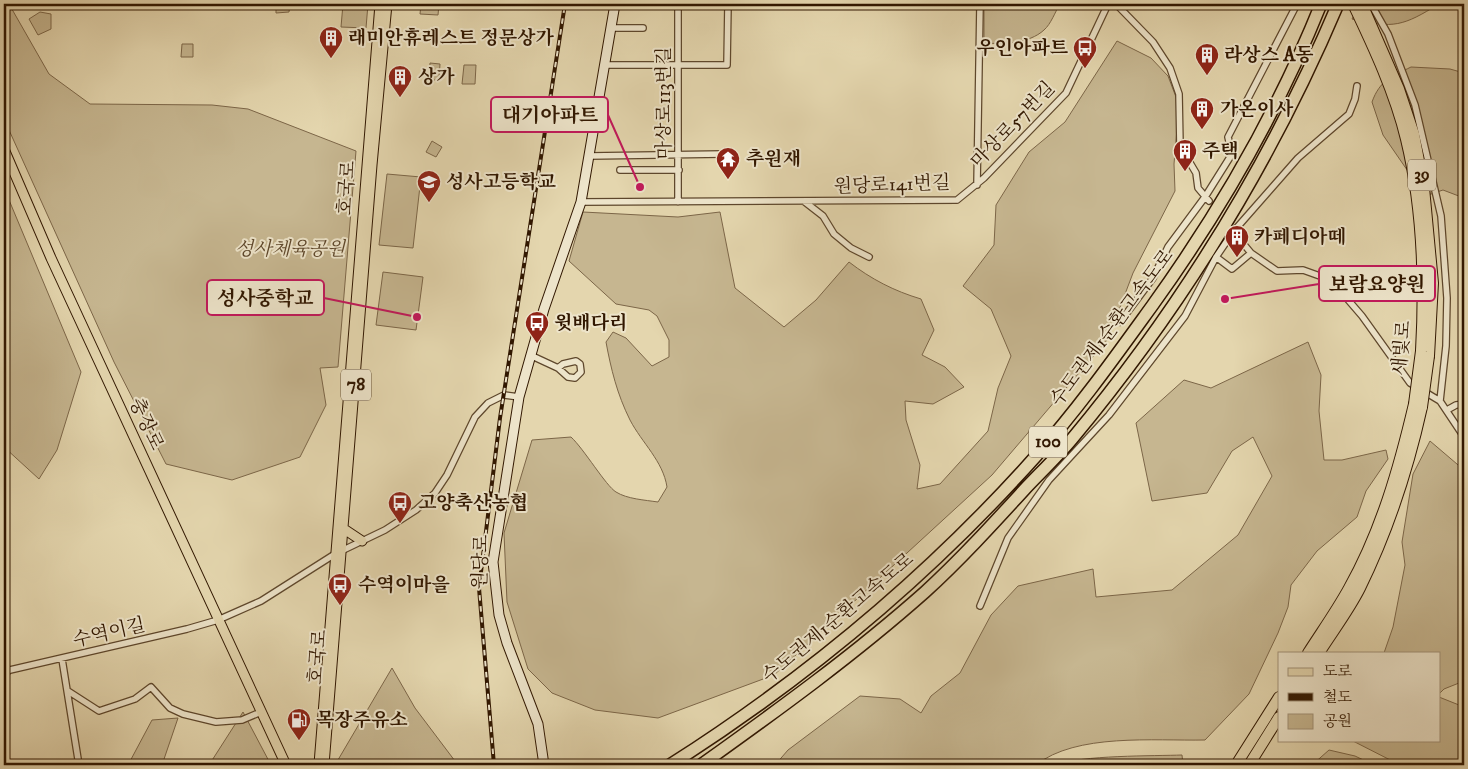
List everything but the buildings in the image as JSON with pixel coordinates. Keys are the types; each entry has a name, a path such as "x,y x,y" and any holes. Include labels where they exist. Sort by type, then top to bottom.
{"highway":[{"name":"수도권제1순환고속도로","path":"670,765 755,709 890,602 989,507 1037,455 1112,362 1195,243 1226,193 1286,84 1321,4"},
{"name":"수도권제1순환고속도로","path":"701,765 792,701 927,590 976,542 1070,441 1136,358 1218,236 1291,106 1338,4"},
{"name":"새빛로","path":"1353,4 1371,43 1406,138 1415,188 1424,275 1425,354"},
{"name":"새빛로","path":"1320,652 1359,590 1391,519 1408,466 1425,354 1432,274 1424,188 1414,134 1399,89 1362,4"},
{"name":"새빛로","path":"1309,652 1350,588 1382,517 1418,406"},
{"path":"1236,765 1278,699"},
{"path":"1249,765 1278,719"}],"main road":[{"name":"호국로","path":"319,764 339,552 380,4"},
{"name":"호국로","path":"339,552 344,529 372,166 387,4"},
{"name":"원당로","path":"544,765 538,724 507,643 494,591 493,562 519,397 530,355 580,202 615,4"},
{"name":"충장로","path":"4,149 52,258 286,765"},
{"path":"344,529 362,541"}],"street":[{"name":"마상로113번길","path":"678,4 678,202"},
{"path":"605,64 727,65 728,4"},
{"path":"977,185 980,4"},
{"name":"마상로57번길","path":"977,185 1066,93 1108,4"},
{"path":"1116,4 1153,42 1170,68 1179,94 1180,146 1196,173 1198,188 1207,199"},
{"path":"1120,322 1153,278 1168,247 1207,199 1232,154 1228,137 1297,4"},
{"path":"1371,4 1388,34 1415,105 1441,216 1446,298 1446,346 1440,401"},
{"path":"612,28 643,28"},
{"path":"980,606 1008,538 1049,480 1109,415 1185,316 1231,230 1298,158 1349,114 1355,99 1357,86"},
{"path":"589,156 723,154"},
{"path":"620,170 679,170"},
{"name":"원당로141번길","path":"580,202 956,200 977,185"},
{"name":"원당로141번길","path":"805,202 823,216 834,234 851,248 870,257"},
{"path":"1231,230 1251,253 1277,271 1303,270 1331,280 1362,316 1410,383 1440,401 1464,437"},
{"path":"1216,257 1232,269 1251,253"},
{"path":"530,355 558,368"},
{"path":"218,620 273,594 339,552 384,530 416,510 435,493 447,475 474,416 488,404 504,395 519,397"},
{"path":"1447,410 1464,404"},
{"name":"수역이길","path":"4,673 132,643 218,620"},
{"path":"62,658 78,759"},
{"path":"68,691 99,711 135,698 151,687 170,708 184,714 216,722 242,720 261,712"}],"green space":[{"name":"성사체육공원","path":"4,4 9,4 49,74 90,104 212,105 248,109 356,151 338,367 320,368 326,405 300,457 232,480 166,464 114,362 4,119"},
{"path":"276,4 290,4 289,12 276,13"},
{"path":"343,4 368,4 366,28 341,27"},
{"path":"421,4 439,4 438,15 420,14"},
{"path":"984,4 1060,4 1049,25 1038,35 1023,41 984,43"},
{"path":"1360,4 1439,4 1407,21 1378,24 1352,19"},
{"path":"40,12 51,14 51,29 38,35 29,19"},
{"path":"1117,41 1151,58 1168,76 1179,105 1174,164 1175,191 1133,273 1108,339 992,475 774,675 658,718 595,710 552,693 528,669 507,602 504,533 532,440 571,437 612,488 625,496 658,502 667,487 657,460 630,420 621,401 606,342 613,332 626,338 652,366 669,357 669,340 657,316 649,310 616,304 569,261 583,212 678,217 720,212 735,288 784,327 816,300 849,262 883,284 921,299 934,330 922,355 945,367 964,387 933,404 905,401 906,420 920,465 917,489 940,484 988,431 998,388 1011,356 991,309 963,286 994,245 996,205 1029,152 1065,122"},
{"path":"182,44 193,44 193,57 181,57"},
{"path":"430,63 440,64 439,80 429,80"},
{"path":"464,65 476,65 475,84 462,84"},
{"path":"1411,67 1450,69 1464,73 1464,198 1443,190 1425,196 1383,135 1372,102 1379,89 1387,80"},
{"path":"432,141 442,147 436,157 426,152"},
{"path":"387,174 421,177 413,248 379,245"},
{"path":"4,188 81,372 57,450 39,479 4,447"},
{"path":"383,272 423,277 416,330 376,325"},
{"path":"1308,342 1321,375 1319,411 1324,460 1342,460 1386,450 1388,459 1366,491 1357,517 1317,551 1291,585 1288,607 1278,633 1249,694 1205,740 1140,740 1094,743 1053,755 1036,765 775,765 788,750 860,696 900,699 921,713 931,696 960,673 991,615 1018,586 1093,569 1096,597 1172,590 1238,535 1272,476 1253,437 1232,451 1207,493 1152,501 1136,423 1184,380 1211,388"},
{"path":"1430,441 1464,470 1464,681 1444,689 1440,693 1440,652 1384,652 1393,627 1405,565 1402,542 1413,474"},
{"path":"392,668 415,708 458,765 335,765"},
{"path":"1440,697 1464,707 1464,765 1400,765 1355,742 1440,742"},
{"path":"243,712 271,765 209,765"},
{"path":"178,718 162,765 128,765 152,720"},
{"path":"1329,750 1355,756 1374,765 1312,765"},
{"path":"1182,755 1183,765 1059,765 1082,759"}],"railway":[{"path":"494,765 479,588 500,418 565,4"}],"place":[{"name":"래미안휴레스트 정문상가","path":"331,59"},
{"name":"우인아파트","path":"1085,69"},
{"name":"라상스 A동","path":"1207,76"},
{"name":"상가","path":"400,98"},
{"name":"가온이사","path":"1202,130"},
{"name":"주택","path":"1185,172"},
{"name":"추원재","path":"728,180"},
{"name":"대기아파트","path":"640,187"},
{"name":"성사고등학교","path":"429,203"},
{"name":"카페디아떼","path":"1237,258"},
{"name":"보람요양원","path":"1225,299"},
{"name":"성사중학교","path":"417,317"},
{"name":"윗배다리","path":"537,344"},
{"name":"고양축산농협","path":"400,524"},
{"name":"수역이마을","path":"340,606"},
{"name":"목장주유소","path":"299,741"}]}
